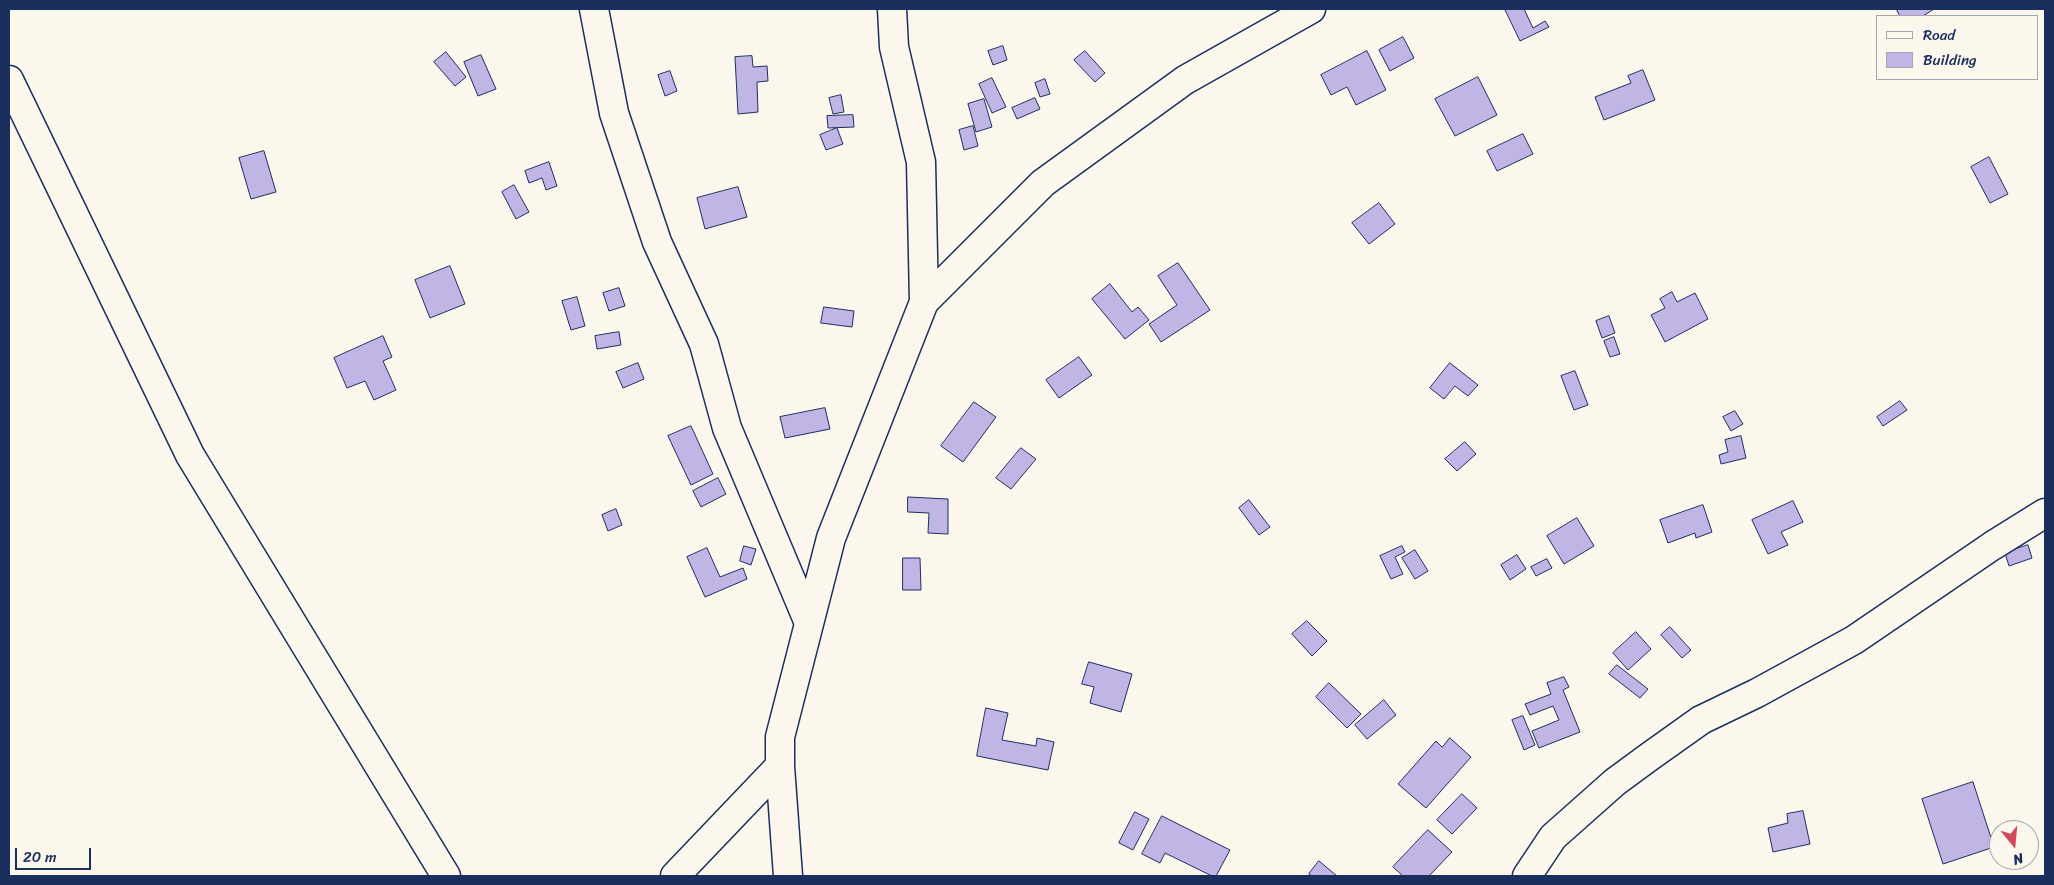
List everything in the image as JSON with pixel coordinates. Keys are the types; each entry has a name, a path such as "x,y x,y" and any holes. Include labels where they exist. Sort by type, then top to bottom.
{"street":[{"path":"594,9 614,113 657,242 704,344 727,428 809,623"},
{"path":"788,876 780,766 780,736 831,538 924,302 921,162 894,47 892,9"},
{"path":"924,302 1043,183 1186,80 1311,9"},
{"path":"9,80 190,455 446,876"},
{"path":"1527,876 1553,837 1615,782 1701,720 1757,693 1854,640 1992,546 2045,513"},
{"path":"675,876 780,766"}],"building":[{"path":"1524,9 1533,28 1545,21 1549,27 1520,41 1505,10"},
{"path":"1900,9 1934,9 1925,15 1899,15 1897,11"},
{"path":"1403,37 1414,58 1390,71 1379,50"},
{"path":"1003,46 1007,60 993,65 988,51"},
{"path":"1085,51 1105,73 1095,82 1074,60"},
{"path":"1367,51 1386,90 1356,105 1347,87 1331,95 1321,75"},
{"path":"446,52 466,77 455,86 434,62"},
{"path":"481,55 496,89 478,96 464,62"},
{"path":"752,56 753,67 767,66 768,81 757,82 758,112 738,114 735,57"},
{"path":"1643,70 1655,100 1604,120 1595,97 1631,83 1628,76"},
{"path":"670,71 677,91 665,96 658,75"},
{"path":"1478,77 1497,115 1455,136 1435,99"},
{"path":"992,78 1006,107 992,113 979,84"},
{"path":"1045,79 1050,94 1040,97 1035,83"},
{"path":"841,95 844,112 833,114 829,98"},
{"path":"1035,98 1040,109 1017,119 1012,108"},
{"path":"984,99 992,127 976,132 968,104"},
{"path":"853,115 854,127 828,128 827,116"},
{"path":"973,126 978,146 964,150 959,130"},
{"path":"837,128 843,144 826,150 820,135"},
{"path":"1523,134 1533,154 1497,171 1487,151"},
{"path":"264,151 276,192 251,199 239,158"},
{"path":"1989,157 2008,194 1990,203 1971,167"},
{"path":"549,162 557,186 546,190 542,178 529,183 525,171"},
{"path":"514,185 529,212 516,219 502,192"},
{"path":"738,187 747,217 705,229 697,198"},
{"path":"1379,203 1395,224 1369,244 1352,223"},
{"path":"1178,263 1210,310 1161,342 1149,324 1177,305 1158,276"},
{"path":"450,266 465,304 430,318 415,280"},
{"path":"1110,284 1132,312 1138,307 1149,320 1125,339 1092,299"},
{"path":"619,288 625,306 609,311 603,293"},
{"path":"1672,292 1677,302 1695,293 1708,319 1665,342 1651,315 1665,308 1660,299"},
{"path":"577,297 585,326 571,330 562,301"},
{"path":"824,307 854,311 852,327 821,323"},
{"path":"1609,316 1615,333 1602,338 1596,321"},
{"path":"619,332 621,345 597,349 595,336"},
{"path":"383,336 392,357 383,361 396,390 374,400 365,381 347,388 334,358"},
{"path":"1614,337 1620,354 1610,357 1604,341"},
{"path":"1079,357 1092,375 1059,398 1046,380"},
{"path":"638,363 644,379 623,388 616,372"},
{"path":"1450,363 1478,385 1468,396 1455,386 1444,399 1430,388"},
{"path":"1575,371 1588,405 1574,410 1561,376"},
{"path":"1900,401 1907,410 1883,426 1877,417"},
{"path":"974,402 996,417 963,462 941,446"},
{"path":"825,408 830,429 785,438 780,417"},
{"path":"1735,411 1743,424 1731,431 1723,417"},
{"path":"691,426 713,474 691,485 668,436"},
{"path":"1741,436 1746,458 1721,464 1719,455 1728,452 1725,440"},
{"path":"1465,442 1476,454 1457,471 1445,459"},
{"path":"1021,448 1036,459 1011,489 996,478"},
{"path":"718,478 726,494 701,507 693,491"},
{"path":"908,497 948,499 948,534 928,533 929,513 908,512"},
{"path":"1249,500 1270,527 1259,535 1239,508"},
{"path":"1793,501 1803,522 1781,532 1788,545 1768,554 1752,520"},
{"path":"1703,505 1712,532 1696,538 1695,533 1668,543 1660,520"},
{"path":"616,509 622,525 608,531 602,515"},
{"path":"1577,518 1594,546 1564,564 1547,536"},
{"path":"2028,545 2032,558 2009,566 2005,553"},
{"path":"744,546 756,549 751,565 740,561"},
{"path":"1402,546 1405,552 1395,557 1403,574 1391,579 1380,556"},
{"path":"707,548 720,577 743,568 747,579 705,597 687,557"},
{"path":"1415,550 1428,571 1415,579 1402,558"},
{"path":"1517,555 1526,569 1510,580 1501,565"},
{"path":"903,558 920,558 921,590 903,590"},
{"path":"1547,559 1552,568 1536,576 1531,567"},
{"path":"1307,621 1327,641 1312,656 1292,634"},
{"path":"1670,627 1691,650 1682,658 1661,635"},
{"path":"1636,632 1651,649 1628,670 1613,653"},
{"path":"1089,662 1132,674 1121,712 1090,703 1094,687 1082,684"},
{"path":"1617,665 1648,689 1640,698 1609,674"},
{"path":"1564,677 1569,687 1563,690 1580,732 1539,748 1532,731 1559,720 1553,706 1530,715 1525,704 1551,694 1547,683"},
{"path":"1329,683 1361,714 1347,728 1316,697"},
{"path":"1384,700 1396,715 1367,739 1355,725"},
{"path":"986,708 1008,713 1002,740 1036,746 1037,738 1054,742 1048,770 977,756"},
{"path":"1523,716 1535,745 1524,750 1512,720"},
{"path":"1450,738 1471,757 1426,808 1398,784 1436,741 1442,747"},
{"path":"1973,782 1989,832 1989,849 1943,864 1922,799"},
{"path":"1462,794 1477,808 1452,834 1437,820"},
{"path":"1803,811 1810,844 1773,852 1768,828 1788,823 1787,814"},
{"path":"1135,812 1149,819 1133,850 1119,843"},
{"path":"1162,816 1230,850 1216,876 1212,876 1165,853 1160,863 1142,854"},
{"path":"1428,830 1452,852 1429,876 1403,876 1393,867"},
{"path":"1319,861 1337,876 1312,876 1309,874"}]}
